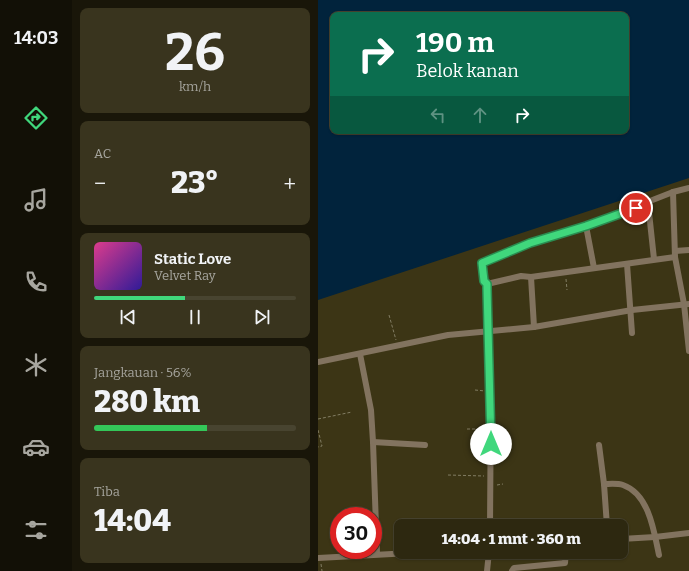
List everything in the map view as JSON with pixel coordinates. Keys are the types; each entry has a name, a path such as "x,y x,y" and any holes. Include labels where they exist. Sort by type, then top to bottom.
{"street":[{"path":"490,519 492,429 491,391 487,284 484,281 482,263 530,243 586,226 673,192 689,188"},
{"path":"673,192 675,254 686,304 689,351"},
{"path":"648,203 654,259"},
{"path":"586,226 594,268"},
{"path":"487,284 521,276 531,278 627,264 689,250"},
{"path":"627,264 632,310 632,334"},
{"path":"531,278 534,327"},
{"path":"318,362 360,354 397,344 448,335 534,327 632,310 686,304"},
{"path":"360,354 371,410 375,507"},
{"path":"373,442 425,445"},
{"path":"599,445 606,519"},
{"path":"604,484 621,484 634,490 641,499 647,511 659,555"},
{"path":"628,539 689,533"},
{"path":"382,554 394,553"},
{"path":"318,558 330,557"},
{"path":"487,571 488,559"},
{"path":"512,571 514,568 566,563 566,559"}],"path":[{"path":"565,272 567,290"},
{"path":"389,315 397,344"},
{"path":"475,390 491,391"},
{"path":"318,419 352,412"},
{"path":"467,429 492,429"},
{"path":"318,430 322,446 318,447"},
{"path":"448,475 491,476"}],"water":[{"path":"318,0 689,0 689,178 318,300"}],"route":[{"path":"491,444 491,391 487,284 484,281 482,263 530,243 586,226 636,208"}]}
